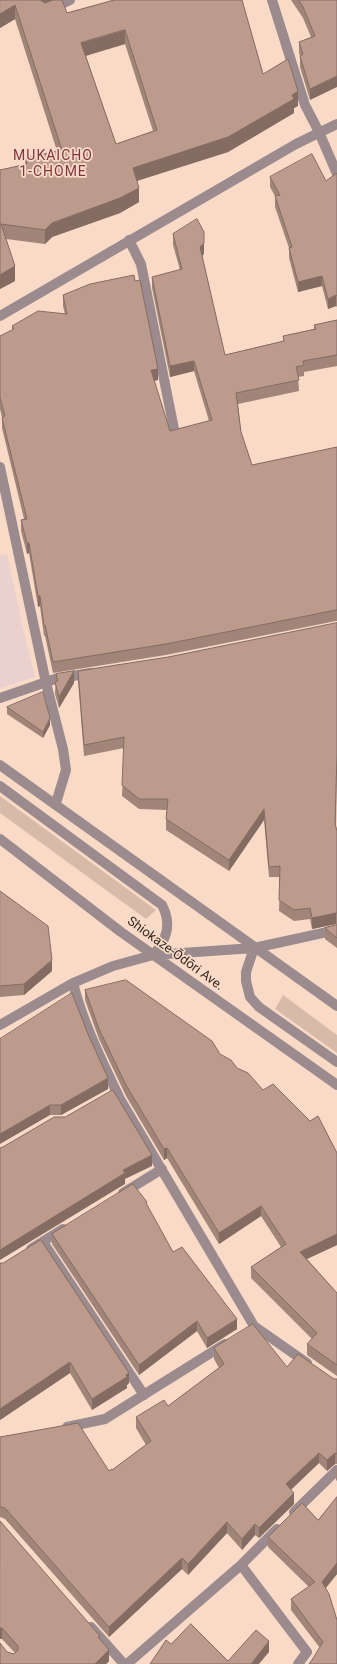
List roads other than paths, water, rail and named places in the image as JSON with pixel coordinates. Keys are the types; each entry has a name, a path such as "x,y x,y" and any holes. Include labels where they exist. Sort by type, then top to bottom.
{"street":[{"path":"45,11 70,0"},
{"path":"272,0 305,105 319,132 337,174"},
{"path":"0,316 129,240 319,132 337,124"},
{"path":"129,240 141,264 174,429"},
{"path":"0,467 46,683 64,749 66,770 56,804"},
{"path":"0,698 55,679 100,672"},
{"path":"0,765 337,1006"},
{"path":"0,786 162,905 167,914 167,929 162,945 153,955"},
{"name":"Shiokaze-Ōdōri Ave.","path":"0,839 153,955 337,1085"},
{"path":"0,1025 72,983 113,966 153,955 254,948 337,930"},
{"path":"254,948 246,972 250,998 259,1007 337,1062"},
{"path":"72,983 77,1001 113,1093 162,1169 254,1326 318,1371"},
{"path":"115,1197 162,1169"},
{"path":"24,1253 69,1226"},
{"path":"43,1242 144,1395"},
{"path":"244,1332 254,1326"},
{"path":"60,1428 105,1420 233,1338"},
{"path":"83,1617 126,1664 241,1565 337,1470"},
{"path":"241,1565 307,1652 298,1664"}],"district":[{"name":"MUKAICHO 1-CHOME","path":"53,164"}]}
